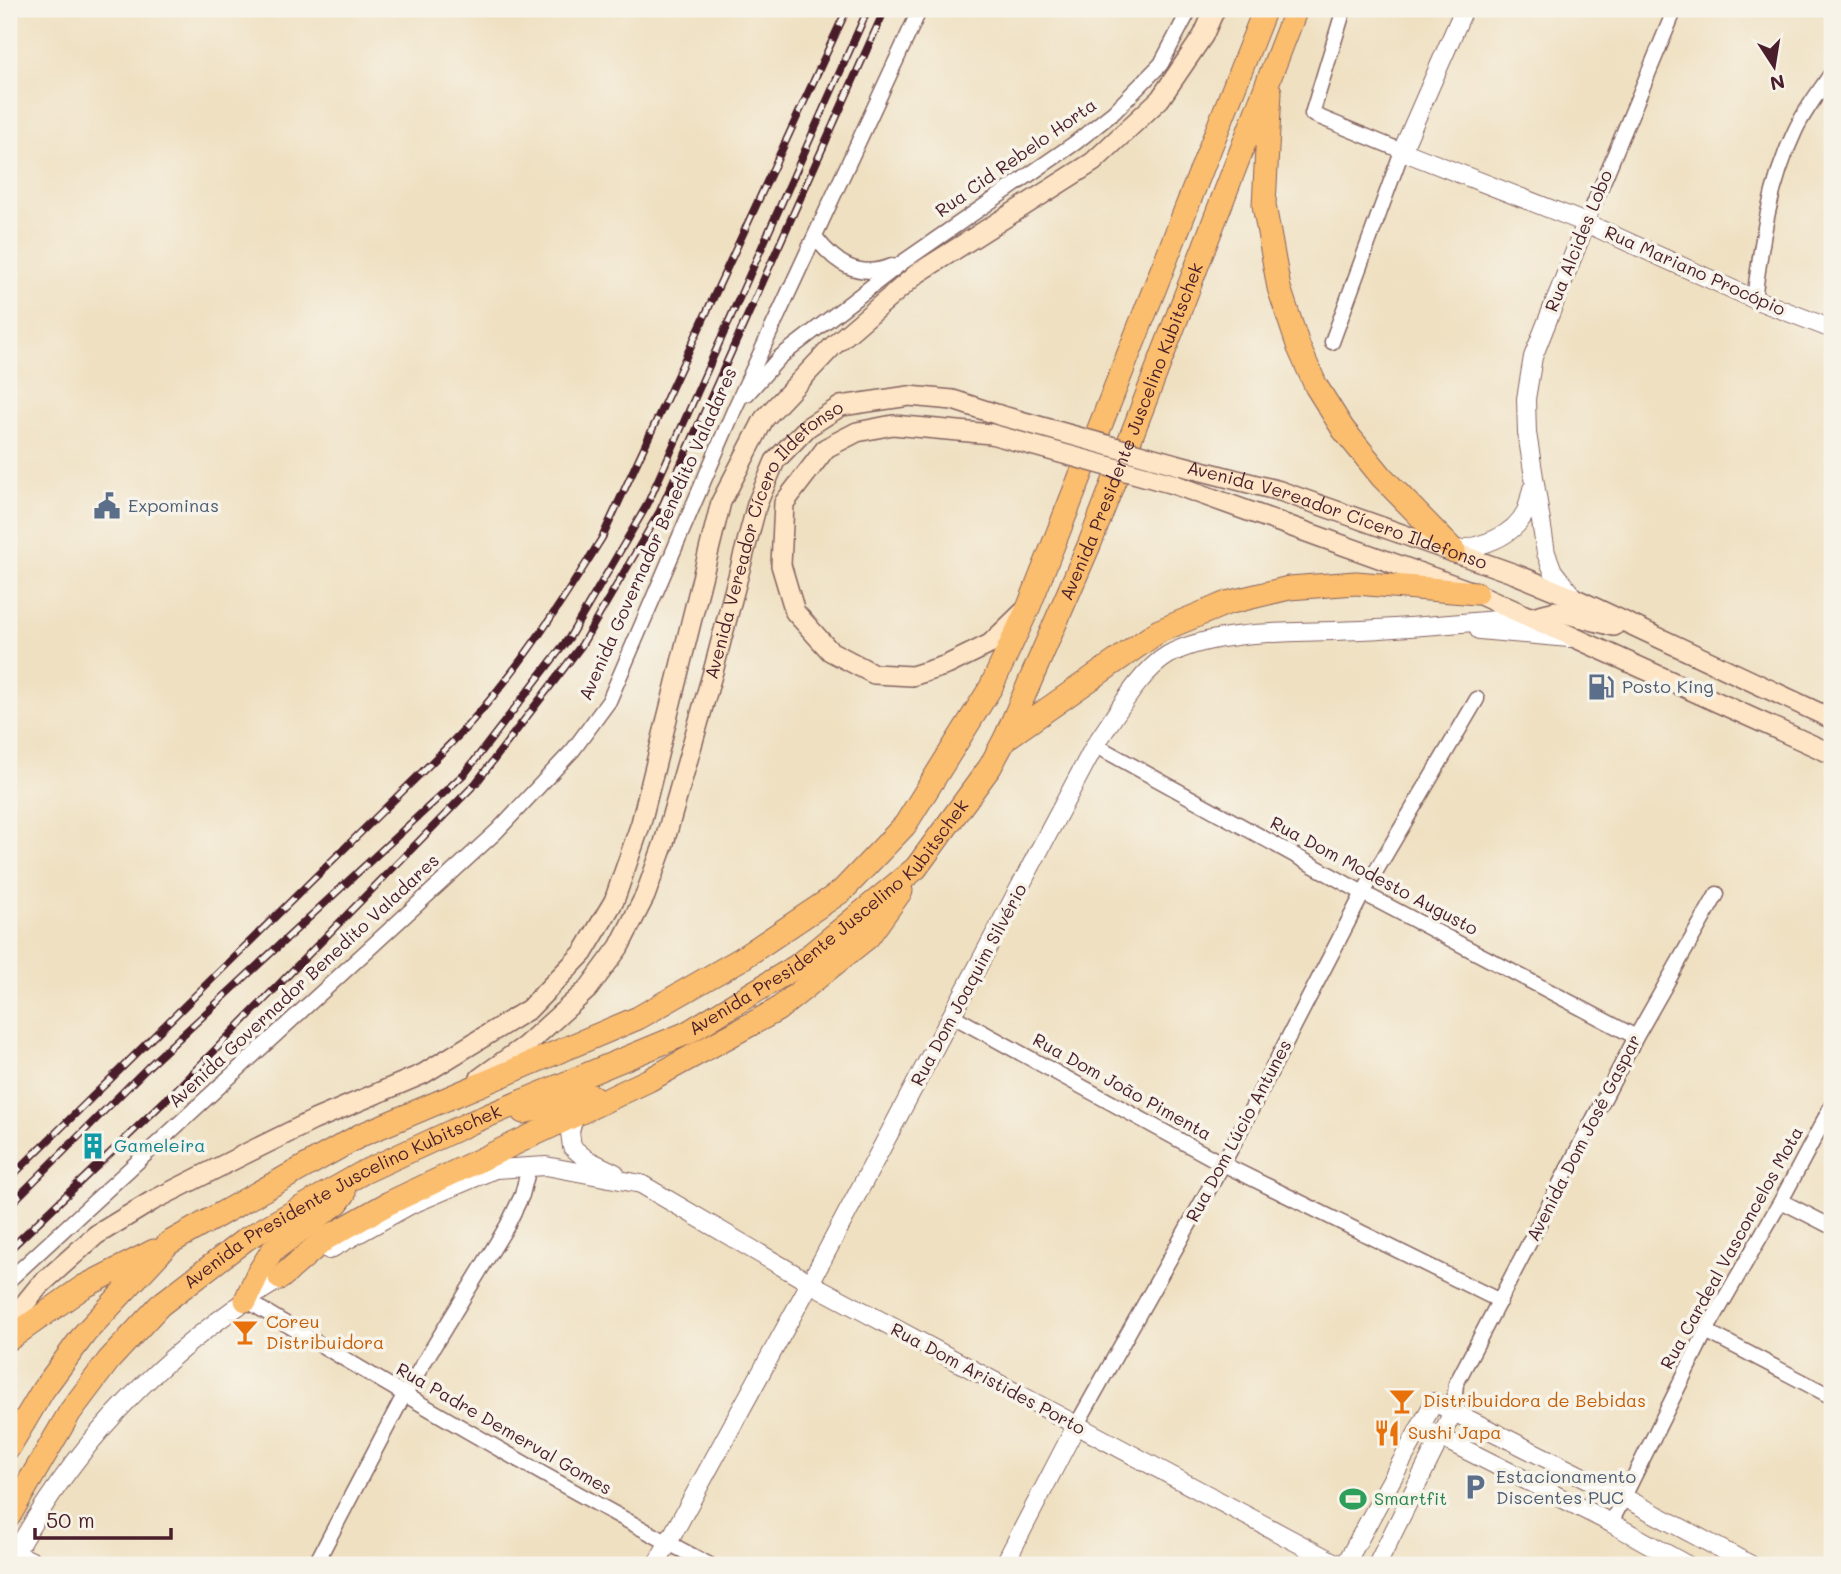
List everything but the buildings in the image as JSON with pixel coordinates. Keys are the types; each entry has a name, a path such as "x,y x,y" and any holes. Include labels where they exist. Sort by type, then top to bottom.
{"highway":[{"name":"Avenida Presidente Juscelino Kubitschek","path":"9,1447 43,1390 85,1333 169,1243 360,1135 638,1018 741,959 842,891 905,825 991,687 1029,606 1265,9"},
{"name":"Avenida Presidente Juscelino Kubitschek","path":"9,1516 70,1412 109,1360 160,1305 246,1239 364,1172 470,1123 687,1033 797,966 916,868 990,767 1005,739 1090,543 1296,9"},
{"path":"1272,69 1264,205 1279,288 1300,348 1316,386 1343,429 1382,477 1454,551"},
{"path":"1005,739 1159,631 1227,603 1289,589 1356,583 1476,593"},
{"path":"280,1278 326,1239 389,1203 649,1080 777,1010 869,937 916,868"},
{"path":"470,1123 577,1101 649,1080"},
{"path":"246,1300 272,1251 337,1203 364,1172"},
{"path":"9,1339 83,1287 169,1243"}],"main road":[{"path":"9,1323 39,1286 96,1235 152,1201 267,1143 314,1120 424,1074 529,1009 583,953 614,901 641,823 721,502 764,419 833,346 918,272 1093,162 1160,99 1203,36 1215,9"},
{"name":"Avenida Vereador Cícero Ildefonso","path":"456,1095 525,1046 588,989 619,947 645,896 664,843 757,504 775,461 807,426 841,406 909,396 953,400 1176,475 1476,593 1832,754"},
{"name":"Avenida Vereador Cícero Ildefonso","path":"1029,606 990,644 947,666 912,676 874,674 830,651 795,612 781,565 784,503 826,448 857,432 893,425 991,434 1176,475 1280,491 1454,551 1574,598 1832,719"},
{"path":"1532,617 1556,611 1598,623 1633,626"}],"street":[{"name":"Avenida Governador Benedito Valadares","path":"9,1280 348,965 497,831 573,750 609,701 735,408 920,9"},
{"name":"Rua Cid Rebelo Horta","path":"735,408 780,357 903,261 1075,144 1114,111 1161,64 1190,9"},
{"path":"1345,9 1312,114 1402,151"},
{"path":"1332,342 1402,151 1464,9"},
{"name":"Rua Alcides Lobo","path":"1574,598 1553,571 1546,553 1527,433 1526,399 1533,357 1675,9"},
{"path":"1754,299 1773,184 1796,129 1832,72"},
{"name":"Rua Mariano Procópio","path":"1402,151 1586,223 1754,299 1832,329"},
{"path":"947,230 996,223"},
{"name":"Rua Cid Rebelo Horta","path":"816,238 831,258 854,270 879,271 903,261"},
{"name":"Rua Alcides Lobo","path":"1454,551 1478,547 1497,539 1511,528 1525,512 1534,482"},
{"name":"Rua Dom Joaquim Silvério","path":"656,1565 953,1016 1095,745 1140,680 1167,656 1202,641 1240,636 1437,626 1532,617"},
{"name":"Rua Dom Joaquim Silvério","path":"1437,626 1580,639"},
{"name":"Rua Dom Lúcio Antunes","path":"1004,1565 1076,1426 1223,1164 1363,893 1477,699"},
{"name":"Rua Dom Modesto Augusto","path":"1095,745 1363,893 1636,1037"},
{"name":"Avenida Dom José Gaspar","path":"1377,1565 1453,1412 1456,1384 1636,1037 1717,894"},
{"name":"Rua Dom João Pimenta","path":"953,1016 1223,1164 1500,1301"},
{"name":"Rua Cardeal Vasconcelos Mota","path":"1611,1523 1706,1331 1782,1201 1832,1105"},
{"name":"Rua Dom Aristides Porto","path":"574,1116 570,1132 572,1147 586,1159 641,1184 810,1283 1339,1565"},
{"name":"Rua Dom Aristides Porto","path":"529,1167 546,1166 641,1184"},
{"path":"40,1565 11,1555 75,1460 118,1409 171,1357 246,1300 280,1278 410,1205 495,1169 529,1167 522,1195 507,1226 404,1395 314,1565"},
{"path":"1782,1201 1832,1227"},
{"name":"Rua Padre Demerval Gomes","path":"246,1300 404,1395 710,1565"},
{"path":"1706,1331 1832,1397"},
{"name":"Avenida Dom José Gaspar","path":"1345,1565 1434,1402 1456,1384"},
{"path":"1434,1402 1751,1565"},
{"path":"1420,1427 1611,1523 1687,1565"}],"railway":[{"path":"9,1179 452,743 524,656 602,538 847,9"},
{"path":"9,1206 149,1066 465,773 569,638 647,505 868,9"},
{"path":"9,1250 173,1093 476,783 581,646 660,511 885,9"}],"place":[{"name":"Expominas","path":"107,506"},
{"name":"Posto King","path":"1601,687"},
{"name":"Gameleira","path":"93,1146"},
{"name":"Coreu Distribuidora","path":"245,1332"},
{"name":"Distribuidora de Bebidas","path":"1402,1401"},
{"name":"Sushi Japa","path":"1387,1433"},
{"name":"Estacionamento Discentes PUC","path":"1475,1487"},
{"name":"Smartfit","path":"1353,1499"}]}
